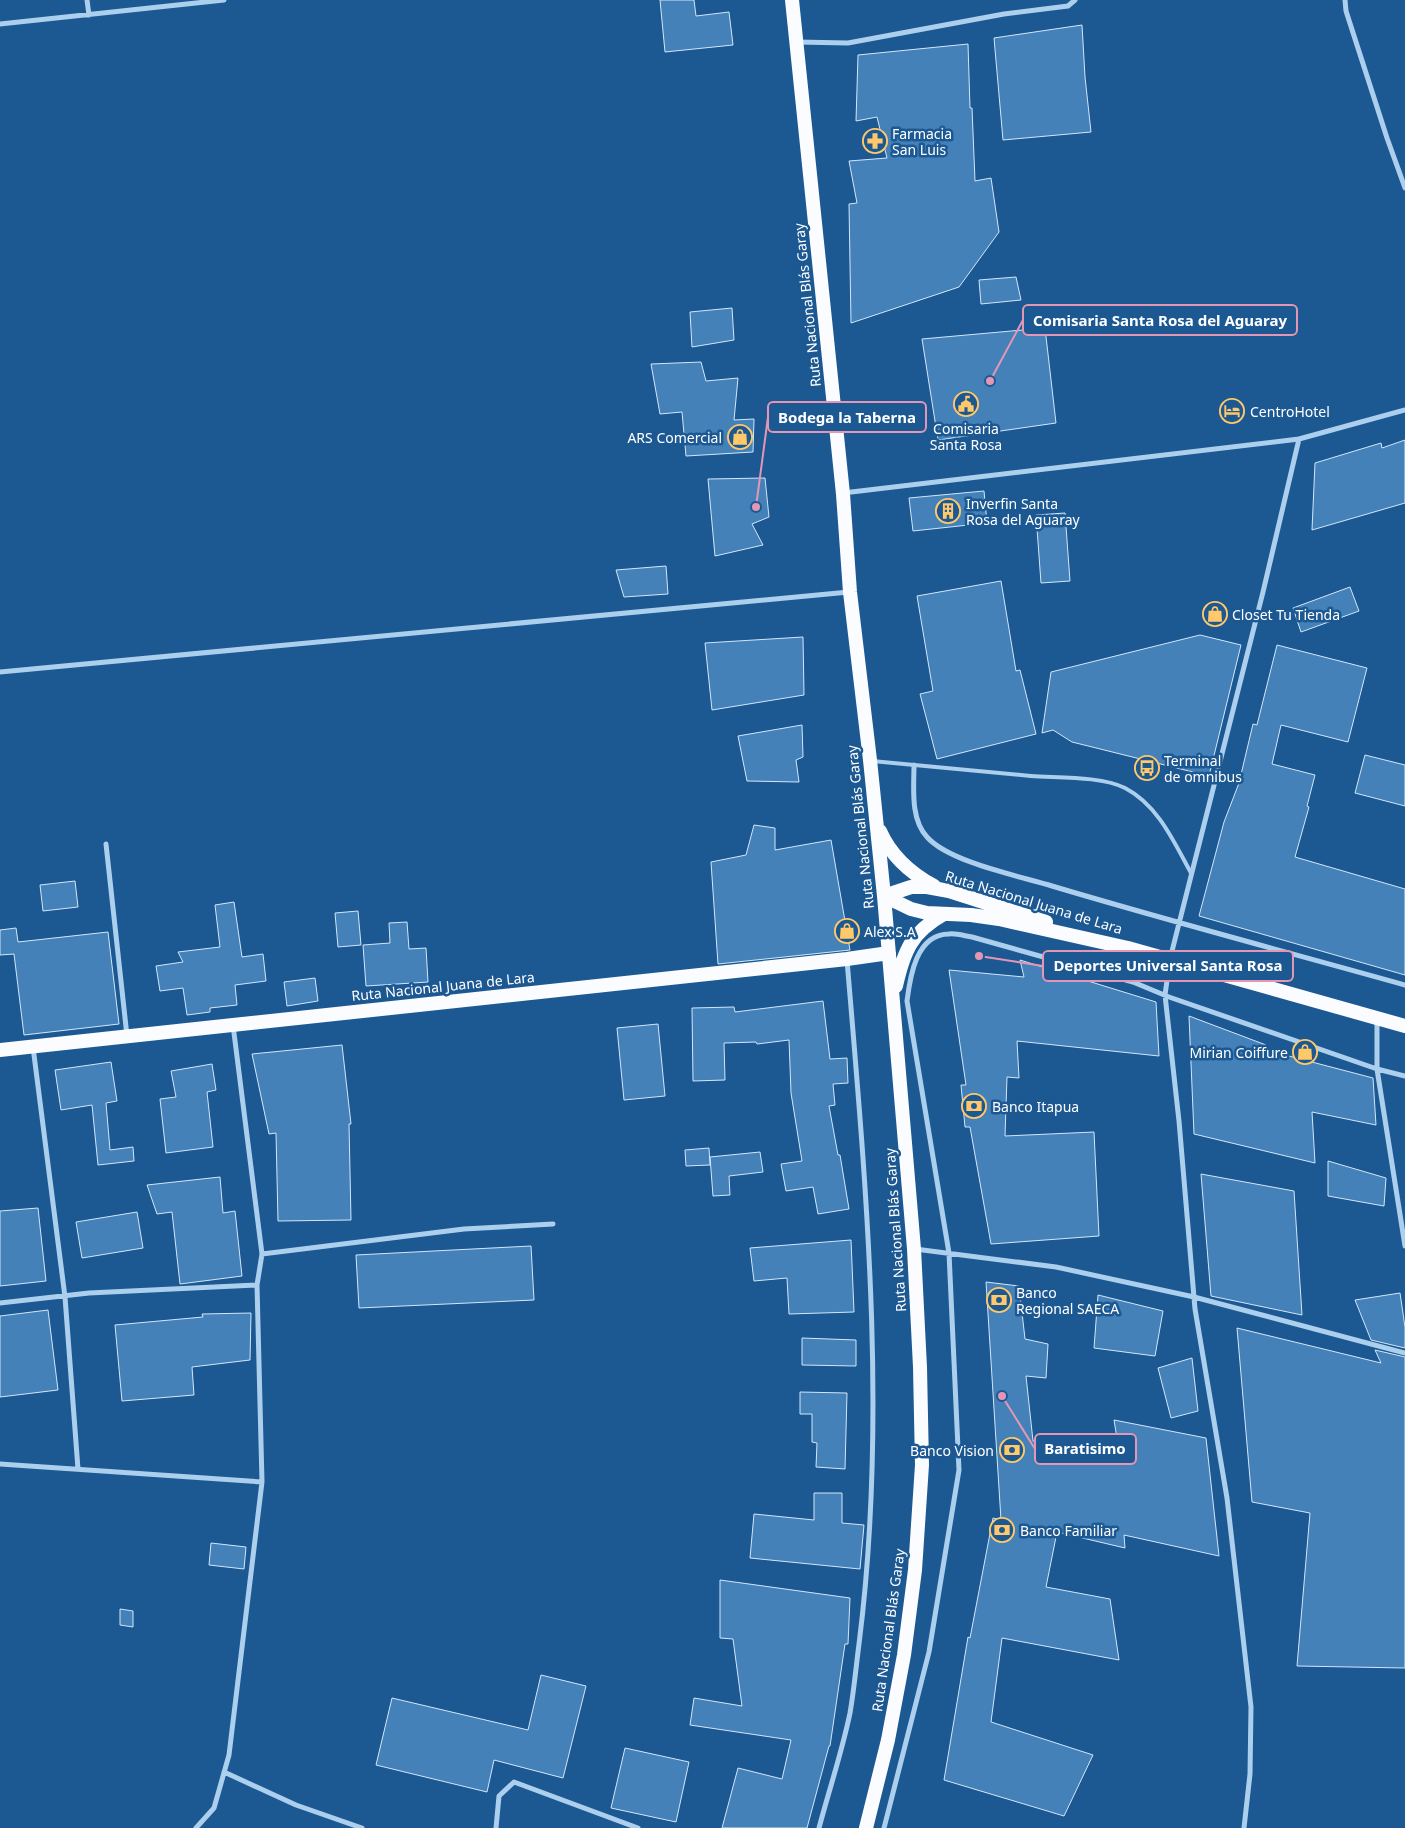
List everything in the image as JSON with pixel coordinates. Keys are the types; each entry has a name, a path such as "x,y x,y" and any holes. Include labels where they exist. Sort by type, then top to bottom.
{"highway":[{"name":"Ruta Nacional Blás Garay","path":"792,0 843,494 850,592 884,896 914,1248 920,1367 922,1465 915,1570 904,1655 888,1740 866,1828"},
{"path":"877,825 893,854 905,866 933,885 949,891"},
{"name":"Ruta Nacional Juana de Lara","path":"884,896 911,887 927,887 949,891 1128,948 1405,1026"},
{"name":"Ruta Nacional Juana de Lara","path":"884,896 911,909 927,913 971,915 999,919 1128,948"},
{"path":"893,999 902,963 911,940 921,929 944,914"},
{"name":"Ruta Nacional Juana de Lara","path":"0,1050 889,953"}],"street":[{"path":"87,0 89,14"},
{"path":"0,24 224,0"},
{"path":"796,42 848,43 1004,14 1068,6 1075,0"},
{"path":"1345,0 1346,10 1381,120 1405,188"},
{"path":"843,494 1299,439 1405,410"},
{"path":"1244,1828 1250,1774 1251,1707 1227,1498 1194,1297 1179,1121 1165,995 1170,960 1179,921 1265,582 1299,439"},
{"path":"0,672 850,592"},
{"path":"914,765 915,808 919,826 926,837 940,850 969,861 1405,985"},
{"path":"106,844 127,1036"},
{"path":"884,1828 929,1652 959,1470 949,1253 907,1001 911,975 920,953 933,938 948,934 972,937 1133,982 1165,995 1405,1076"},
{"path":"819,1828 849,1714 866,1588 873,1478 874,1362 867,1197 847,959"},
{"path":"1378,1019 1377,1068 1405,1246"},
{"path":"196,1828 214,1808 229,1755 262,1482 257,1285 262,1254 233,1025"},
{"path":"33,1047 65,1297 78,1469"},
{"path":"262,1254 464,1229 553,1224"},
{"path":"914,1248 1056,1267 1194,1297 1405,1352"},
{"path":"0,1303 89,1293 257,1285"},
{"path":"0,1464 262,1482"},
{"path":"224,1772 296,1805 362,1828"},
{"path":"496,1828 499,1796 514,1782 638,1828"}],"lane":[{"path":"870,760 1033,776 1096,780 1124,787 1142,800 1163,823 1192,873"}],"building":[{"path":"660,0 694,0 696,16 729,12 733,45 665,52"},
{"path":"1082,25 1091,132 1003,140 994,38"},
{"path":"968,44 975,181 991,178 999,232 959,287 851,323 849,204 857,203 849,161 887,158 877,117 856,121 858,55"},
{"path":"1016,277 1021,300 981,304 979,280"},
{"path":"732,308 734,340 692,347 690,312"},
{"path":"1045,328 1056,423 938,440 922,339"},
{"path":"701,362 706,381 738,378 734,420 754,419 753,452 686,456 682,412 660,414 651,364"},
{"path":"1405,440 1405,503 1312,530 1315,463 1381,443 1382,448"},
{"path":"765,478 769,517 752,524 763,545 715,556 708,479"},
{"name":"Inverfin Santa Rosa del Aguaray","path":"984,491 987,523 913,531 909,498"},
{"path":"1065,513 1070,581 1041,583 1036,515"},
{"path":"666,566 668,594 624,597 616,570"},
{"path":"1001,581 1016,671 1020,670 1036,734 937,759 920,694 933,691 917,596"},
{"path":"1350,587 1359,611 1301,632 1293,608"},
{"path":"1200,635 1241,645 1209,776 1072,742 1053,730 1042,733 1051,672"},
{"path":"803,637 804,695 712,710 705,643"},
{"path":"1277,645 1367,668 1348,742 1281,725 1272,764 1315,775 1307,806 1309,807 1295,857 1405,889 1405,975 1199,916 1224,822 1239,783 1253,724 1257,725"},
{"path":"802,725 803,757 796,760 799,782 747,781 738,736"},
{"path":"1365,755 1405,765 1405,806 1355,793"},
{"path":"754,825 775,828 775,850 831,840 850,950 718,964 711,862 746,855"},
{"path":"75,881 78,907 43,911 40,885"},
{"path":"234,902 242,957 263,954 266,981 235,985 237,1005 210,1008 210,1012 187,1015 183,988 160,991 156,966 183,962 178,952 220,947 215,905"},
{"path":"358,911 361,945 338,947 335,913"},
{"path":"407,922 409,949 426,948 428,982 366,986 363,945 390,943 389,923"},
{"path":"16,928 18,942 108,932 119,1024 24,1035 14,954 0,955 0,930"},
{"path":"1020,960 1156,1002 1159,1056 1017,1041 1019,1078 1007,1077 1005,1136 1094,1132 1099,1236 991,1244 970,1127 965,1127 961,1085 966,1085 949,970 1024,977"},
{"path":"315,978 318,1001 287,1006 284,982"},
{"path":"823,1001 830,1059 847,1058 848,1083 833,1084 835,1105 829,1106 849,1209 818,1214 813,1187 786,1191 781,1164 802,1161 791,1093 789,1040 757,1044 756,1042 724,1043 725,1080 693,1081 692,1008 734,1007 735,1012"},
{"path":"1189,1016 1266,1045 1266,1050 1373,1078 1376,1125 1312,1112 1315,1163 1194,1134"},
{"path":"658,1024 665,1096 624,1100 617,1028"},
{"path":"342,1045 351,1124 349,1124 351,1220 278,1221 276,1133 269,1134 252,1054"},
{"path":"111,1062 117,1101 106,1103 110,1150 133,1147 134,1161 98,1165 92,1105 61,1110 55,1070"},
{"path":"212,1064 216,1090 207,1092 213,1147 166,1153 160,1099 176,1097 171,1071"},
{"path":"709,1148 710,1165 686,1166 685,1150"},
{"path":"760,1152 763,1172 729,1176 730,1195 713,1196 710,1157"},
{"path":"1328,1161 1386,1178 1384,1206 1328,1196"},
{"path":"1201,1174 1294,1191 1302,1315 1211,1296"},
{"path":"220,1177 223,1213 235,1211 242,1276 180,1284 172,1212 157,1214 147,1185"},
{"path":"38,1208 46,1281 0,1286 0,1211"},
{"path":"137,1212 143,1248 82,1258 76,1222"},
{"path":"851,1240 854,1312 789,1314 787,1278 754,1281 750,1248"},
{"path":"531,1246 534,1300 359,1308 356,1255"},
{"path":"986,1282 1019,1286 1025,1339 1048,1344 1046,1378 1026,1376 1033,1441 1120,1457 1114,1420 1206,1438 1219,1556 1124,1535 1125,1548 1057,1532 1046,1587 1110,1599 1119,1660 1002,1638 991,1722 1093,1755 1064,1816 944,1780 968,1637 970,1638 993,1518 1001,1520"},
{"path":"1400,1293 1405,1327 1405,1348 1371,1340 1355,1300"},
{"path":"1098,1295 1163,1311 1155,1356 1094,1348"},
{"path":"48,1310 58,1390 0,1397 0,1316"},
{"path":"251,1313 250,1360 192,1367 194,1395 122,1401 115,1325 203,1317 202,1314"},
{"path":"1237,1328 1381,1363 1375,1350 1405,1357 1405,1668 1297,1666 1310,1513 1252,1502"},
{"path":"802,1338 856,1340 856,1366 802,1365"},
{"path":"1192,1358 1198,1411 1171,1418 1158,1368"},
{"path":"800,1392 847,1393 845,1469 816,1467 817,1443 812,1442 812,1414 800,1414"},
{"path":"814,1493 842,1493 842,1523 864,1525 860,1569 750,1558 754,1514 814,1520"},
{"path":"211,1543 246,1547 244,1569 209,1565"},
{"path":"720,1580 850,1598 848,1644 845,1644 830,1746 807,1828 722,1828 738,1768 782,1779 791,1740 690,1725 694,1698 742,1706 733,1639 720,1638"},
{"path":"120,1609 133,1611 133,1627 120,1625"},
{"path":"541,1675 586,1686 563,1778 494,1760 487,1792 376,1765 392,1698 528,1730"},
{"path":"625,1748 689,1762 676,1822 611,1808"}],"place":[{"name":"Farmacia San Luis","path":"875,141"},
{"name":"Comisaria Santa Rosa del Aguaray","path":"990,381"},
{"name":"Comisaria Santa Rosa","path":"966,404"},
{"name":"CentroHotel","path":"1232,411"},
{"name":"ARS Comercial","path":"740,437"},
{"name":"Bodega la Taberna","path":"756,507"},
{"name":"Inverfin Santa Rosa del Aguaray","path":"948,511"},
{"name":"Closet Tu Tienda","path":"1215,614"},
{"name":"Terminal de omnibus","path":"1147,768"},
{"name":"Alex S.A","path":"847,931"},
{"name":"Deportes Universal Santa Rosa","path":"979,956"},
{"name":"Mirian Coiffure","path":"1305,1052"},
{"name":"Banco Itapua","path":"974,1106"},
{"name":"Banco Regional SAECA","path":"999,1300"},
{"name":"Baratisimo","path":"1002,1396"},
{"name":"Banco Vision","path":"1012,1450"},
{"name":"Banco Familiar","path":"1002,1530"}]}
